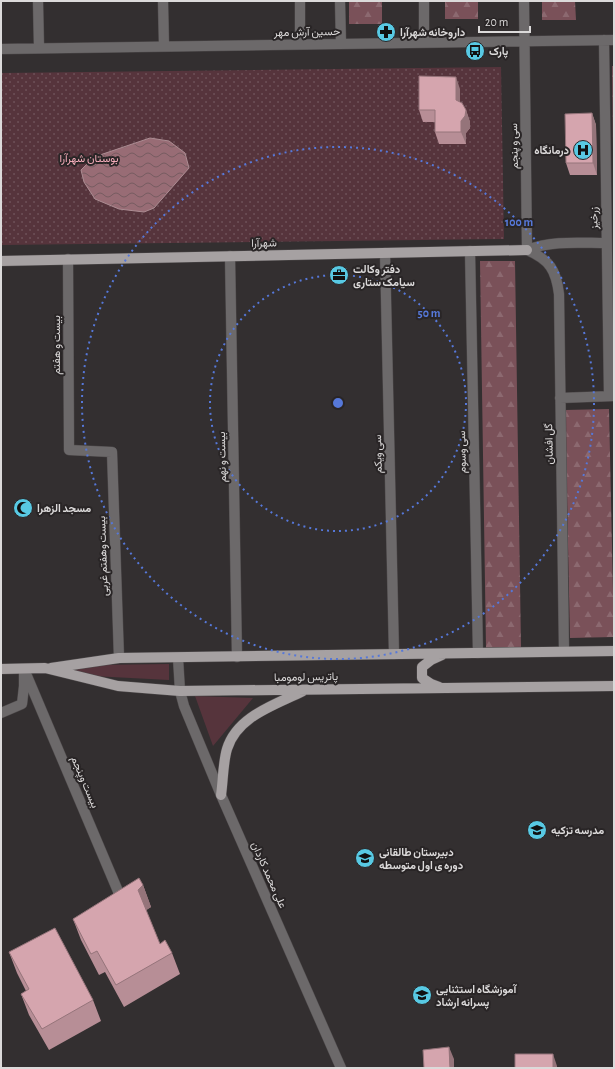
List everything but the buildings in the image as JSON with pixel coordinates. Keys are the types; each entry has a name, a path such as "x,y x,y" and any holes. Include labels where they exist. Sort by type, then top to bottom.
{"main road":[{"name":"شهرآرا","path":"1,261 527,250"},
{"name":"پاتریس لومومبا","path":"1,669 45,668 119,658 614,651"},
{"path":"446,653 431,660 422,667 422,678 431,684 446,688"},
{"name":"پاتریس لومومبا","path":"45,668 118,686 180,691 614,686"},
{"path":"221,795 227,750 235,732 250,718 305,690"}],"street":[{"path":"38,1 38,48"},
{"path":"163,1 164,46"},
{"path":"300,1 300,44"},
{"path":"340,1 341,44"},
{"path":"424,1 424,42"},
{"name":"سی و پنجم","path":"524,1 527,250"},
{"name":"حسین آرش مهر","path":"1,49 609,40"},
{"name":"زرخیز","path":"609,40 606,243 611,396"},
{"path":"527,250 550,243 606,243"},
{"name":"گل افشان","path":"527,250 548,262 558,284 559,294 564,651"},
{"name":"سی وسوم","path":"470,251 478,653"},
{"name":"سی ویکم","path":"386,253 394,654"},
{"name":"بیست و نهم","path":"230,256 237,657"},
{"name":"بیست و هفتم","path":"68,259 69,450 112,452"},
{"path":"560,398 611,396"},
{"name":"بیست وهفتم غربی","path":"112,452 119,658"},
{"name":"علی محمد کاردان","path":"178,658 180,691 184,706 221,795 341,1068"},
{"path":"1,713 22,704 24,669"},
{"name":"بیست وپنجم","path":"24,669 123,905"}],"green space":[{"path":"349,1 382,1 382,24 349,24"},
{"path":"445,1 478,1 478,19 445,19"},
{"path":"542,1 575,1 576,20 542,20"},
{"path":"612,66 614,66 614,234"},
{"name":"بوستان شهرآرا","path":"501,67 504,239 1,245 1,73"},
{"path":"480,261 515,261 521,647 486,648"},
{"path":"609,409 614,637 570,638 565,410"},
{"path":"169,664 169,680 92,676 67,669 93,665"},
{"path":"195,696 253,698 213,746"}],"water":[{"path":"150,138 169,141 185,153 189,168 154,208 144,212 119,209 95,199 84,182 81,170 94,157"}],"place":[{"name":"داروخانه شهرآرا","path":"386,32"},
{"name":"پارک","path":"475,51"},
{"name":"درمانگاه","path":"583,150"},
{"name":"دفتر وکالت سیامک ستاری","path":"339,275"},
{"name":"مسجد الزهرا","path":"23,508"},
{"name":"مدرسه تزکیه","path":"537,830"},
{"name":"دبیرستان طالقانی دوره ی اول متوسطه","path":"365,858"},
{"name":"آموزشگاه استثنایی پسرانه ارشاد","path":"422,995"}]}
